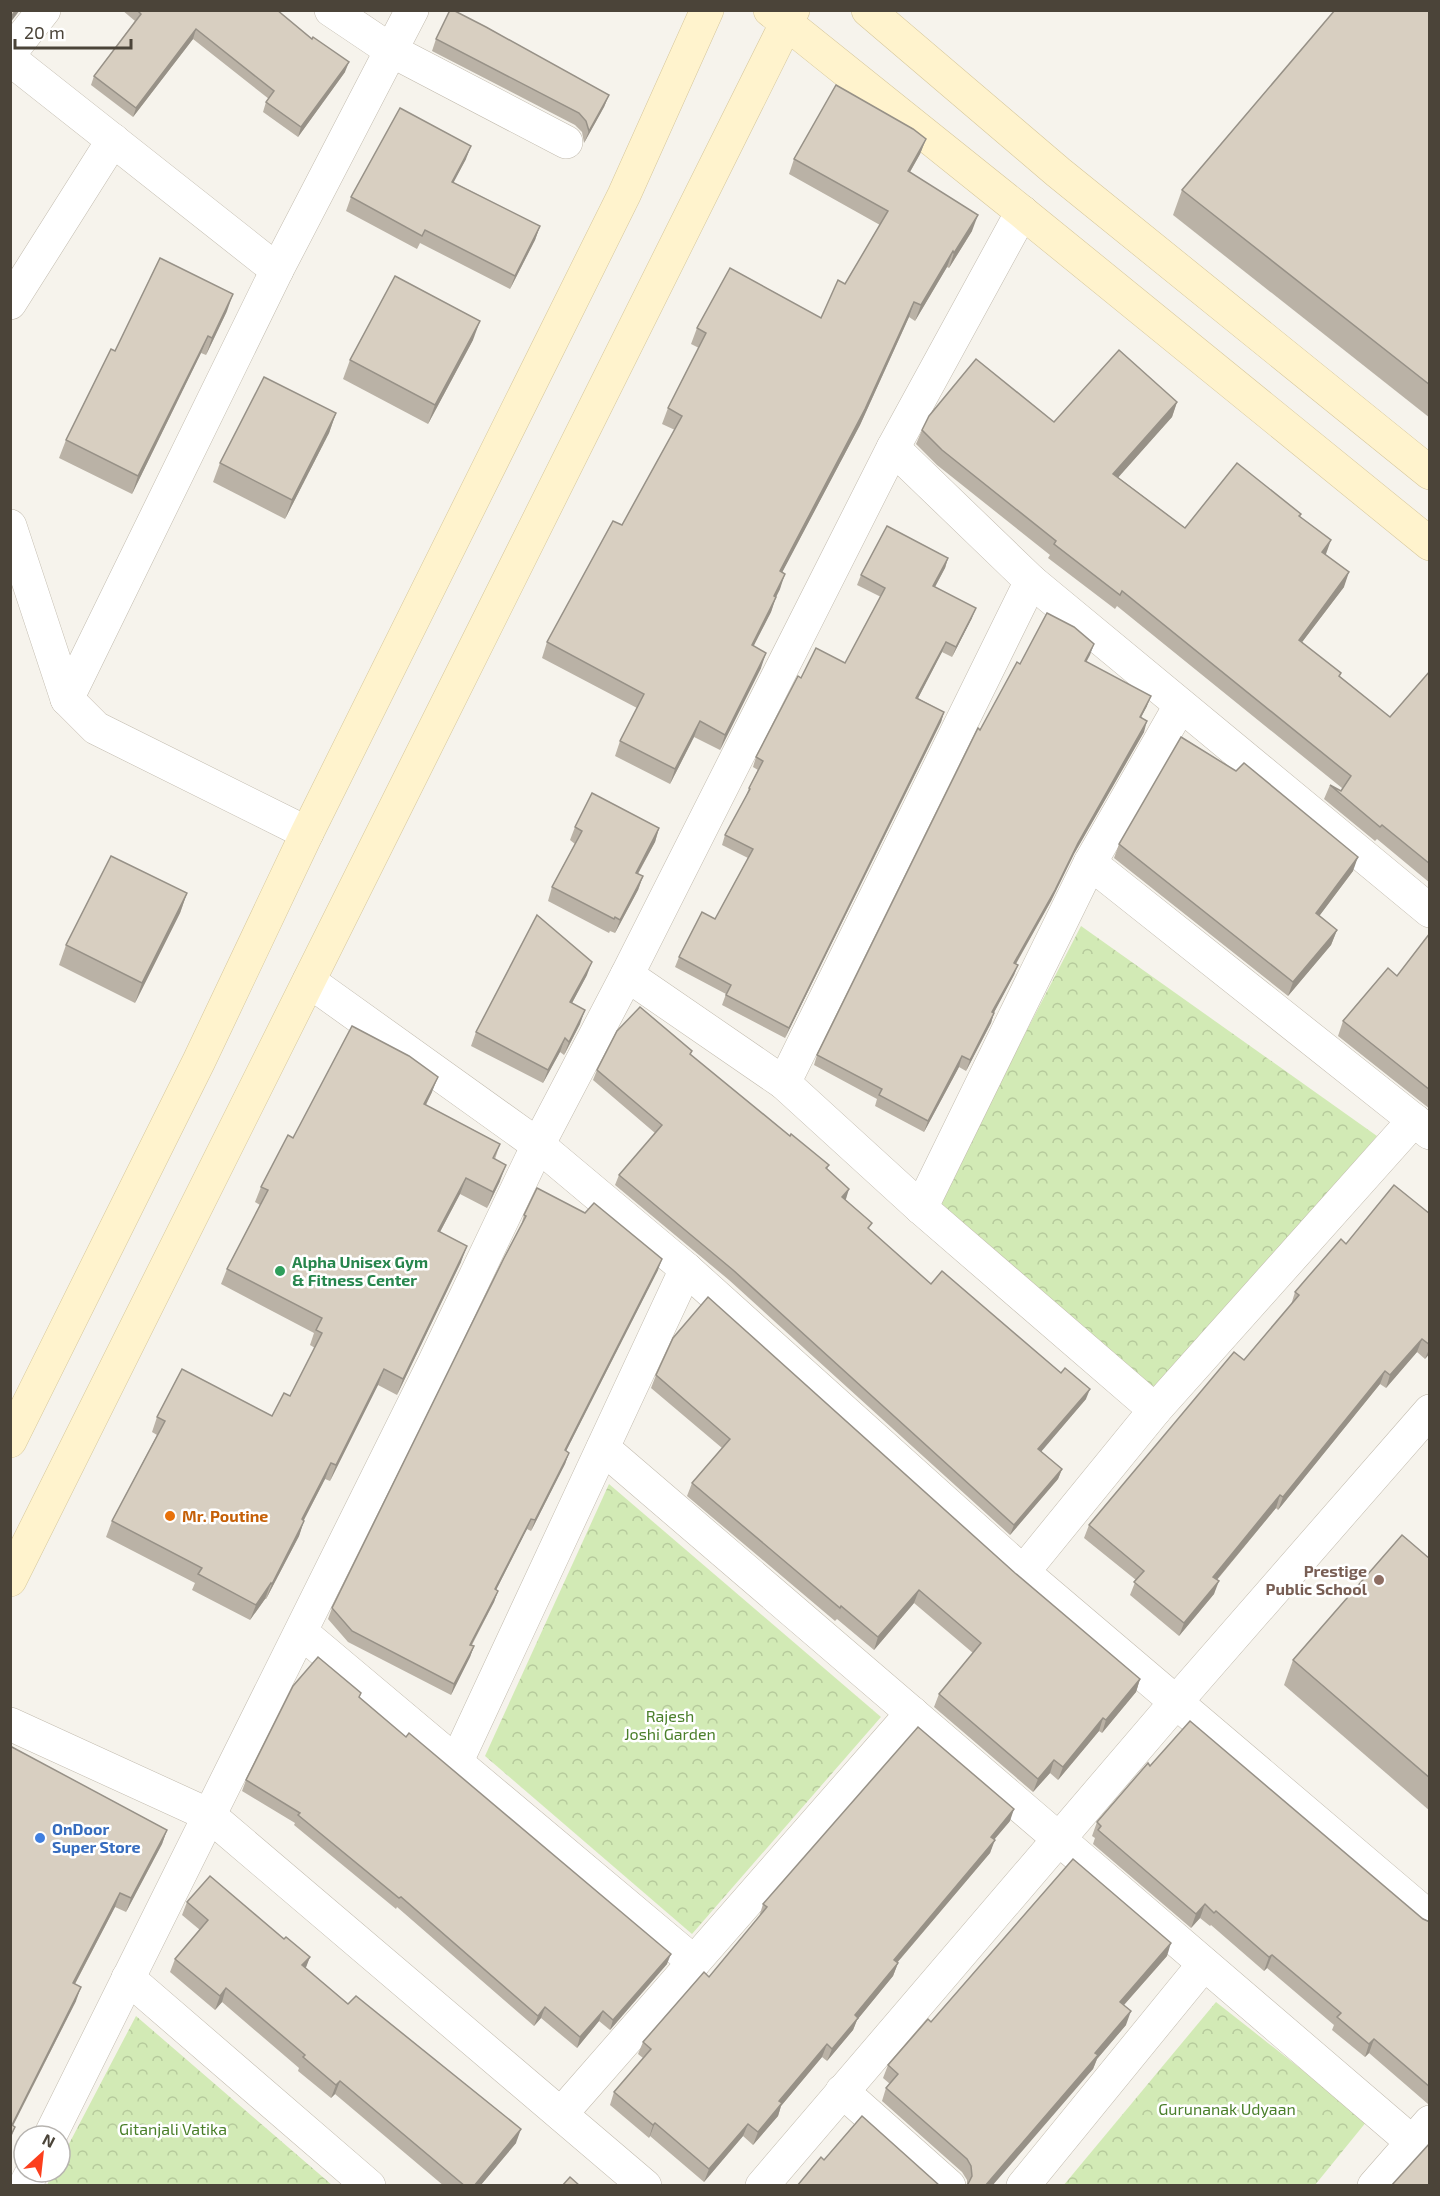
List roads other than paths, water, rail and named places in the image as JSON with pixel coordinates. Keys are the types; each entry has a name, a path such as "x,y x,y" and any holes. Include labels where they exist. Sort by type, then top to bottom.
{"main road":[{"path":"10,1441 200,1061 307,833 624,195 707,10"},
{"path":"868,10 1058,172 1430,473"},
{"path":"10,1580 309,981 783,14 1430,544"}],"street":[{"path":"10,53 44,10"},
{"path":"331,10 392,51 566,142"},
{"path":"67,699 277,270 412,10"},
{"path":"10,59 277,270"},
{"path":"10,303 113,140"},
{"path":"56,2124 434,1363 538,1145 627,975 893,448 1022,212"},
{"path":"893,448 1031,581 1430,911"},
{"path":"10,526 67,699 96,728 307,833"},
{"path":"784,1083 1031,581"},
{"path":"921,1208 1090,863 1180,706"},
{"path":"1023,1572 1155,1410 1422,1127 1090,863"},
{"path":"627,975 784,1083 921,1208 1155,1410"},
{"path":"309,981 538,1145 686,1269 1023,1572 1430,1918"},
{"path":"456,1763 686,1269"},
{"path":"762,2186 1176,1702 1430,1411"},
{"path":"603,1448 1204,1964 1421,2132 1374,2186"},
{"path":"301,1632 694,1962"},
{"path":"561,2114 912,1713"},
{"path":"10,1724 210,1815 645,2186"},
{"path":"1023,2186 1204,1964"},
{"path":"128,1978 369,2186"},
{"path":"842,2091 949,2186"}],"place":[{"name":"Alpha Unisex Gym & Fitness Center","path":"280,1271"},
{"name":"Mr. Poutine","path":"170,1516"},
{"name":"Prestige Public School","path":"1379,1580"},
{"name":"OnDoor Super Store","path":"40,1838"}],"park label":[{"name":"Rajesh Joshi Garden","path":"670,1725"},
{"name":"Gurunanak Udyaan","path":"1227,2109"},
{"name":"Gitanjali Vatika","path":"173,2129"}]}
